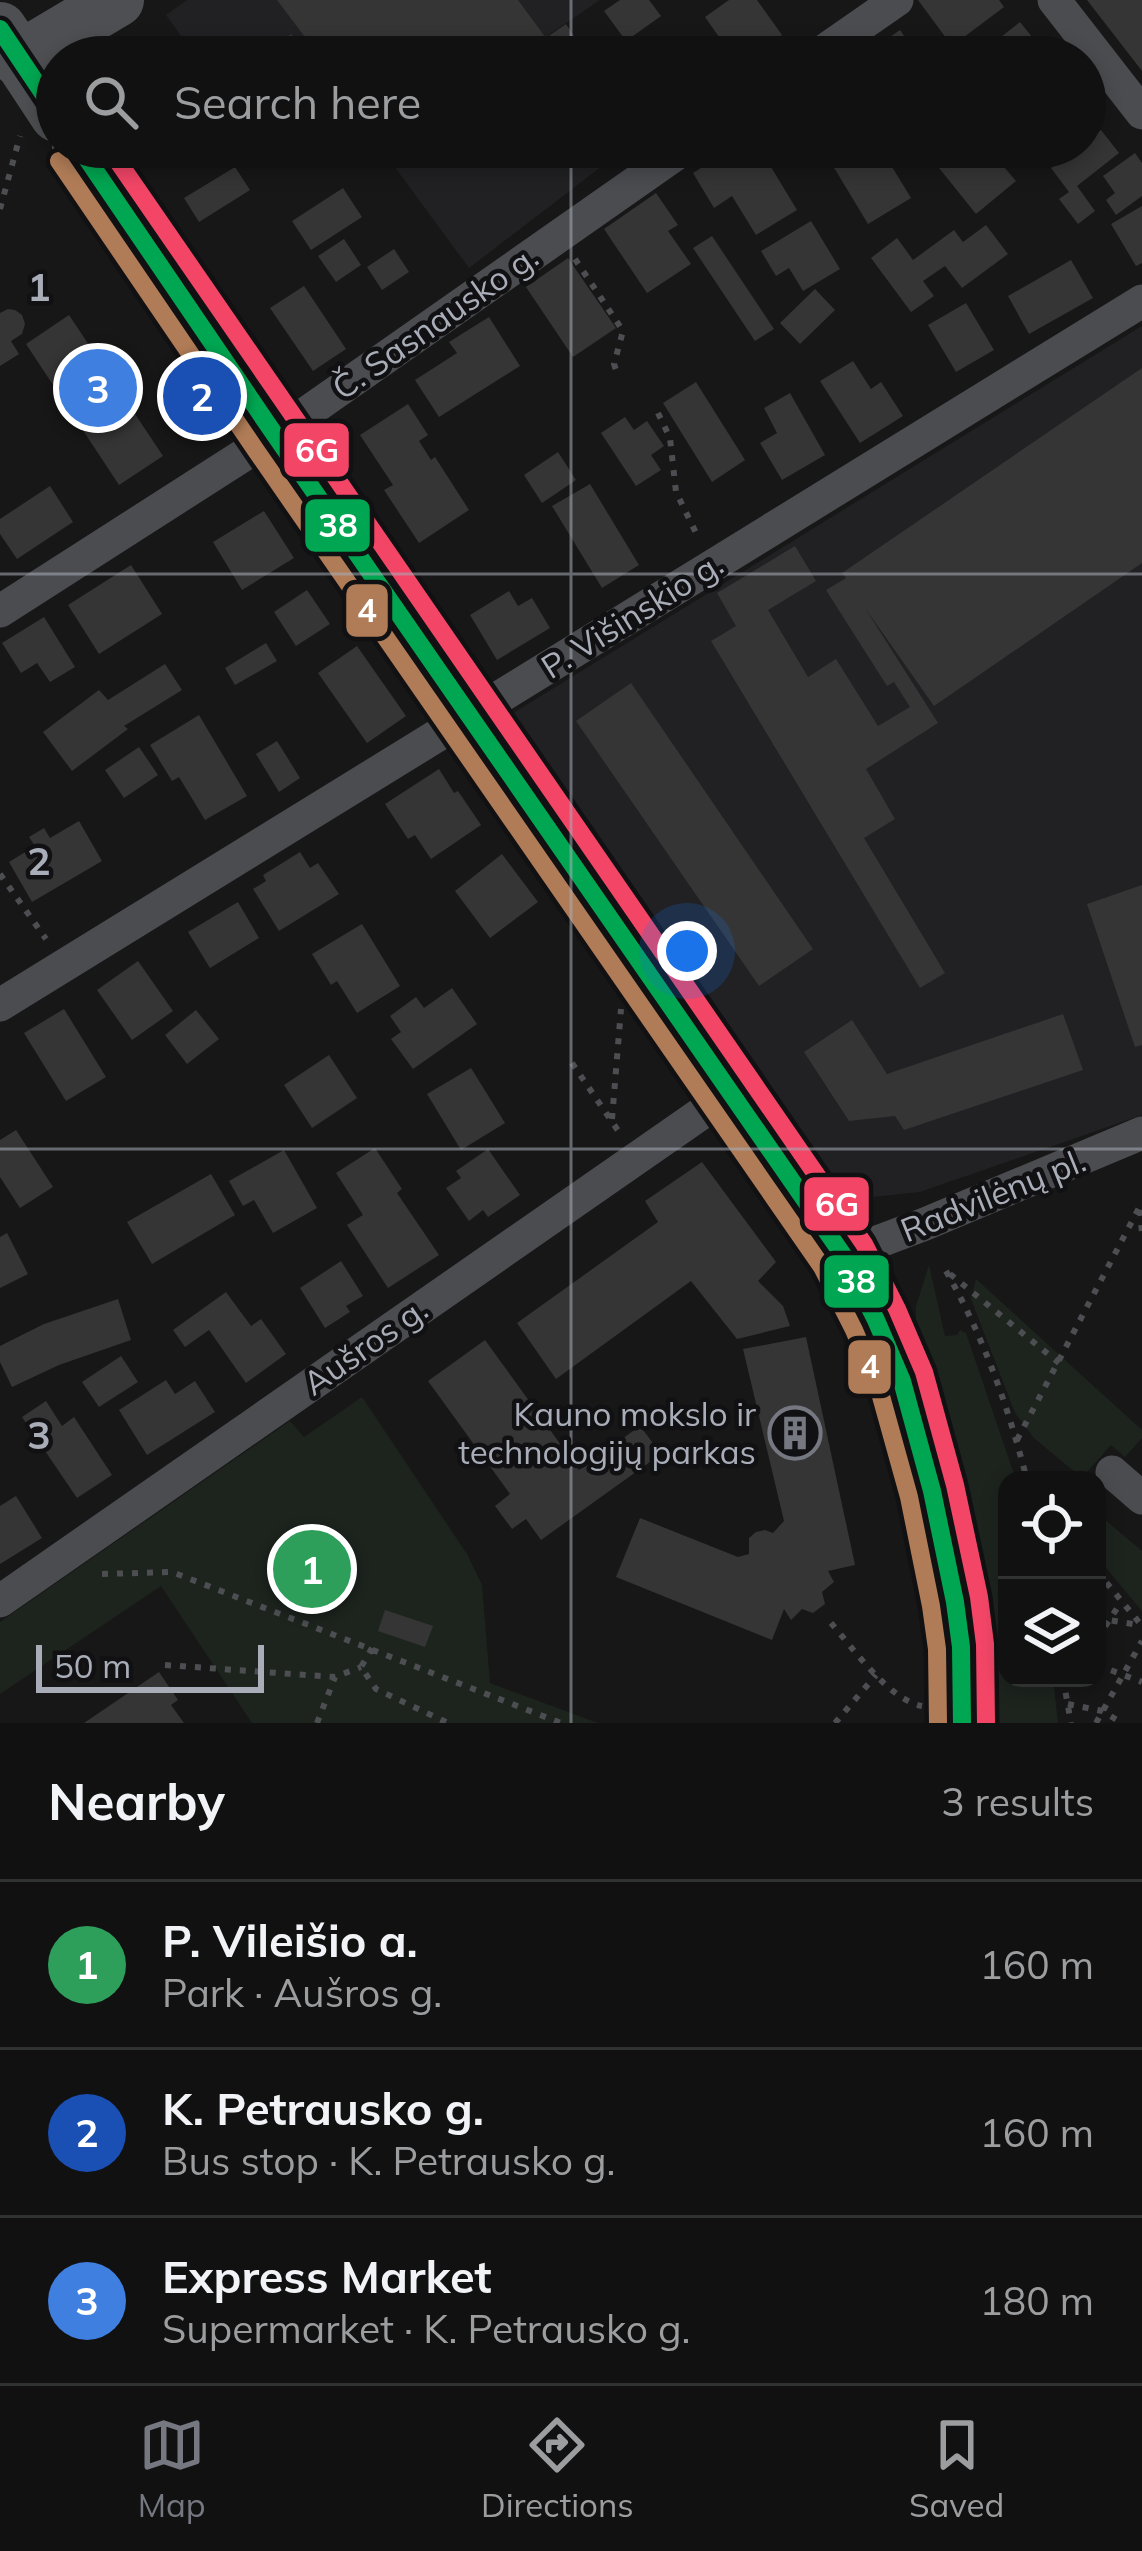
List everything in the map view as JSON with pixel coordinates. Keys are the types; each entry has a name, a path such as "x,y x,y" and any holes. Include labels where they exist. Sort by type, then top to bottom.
{"main road":[{"path":"36,117 9,44 117,0"},
{"path":"93,168 843,1255 902,1381 956,1602 961,1647 942,1714"}],"street":[{"path":"845,36 897,0"},
{"path":"1054,0 1082,36"},
{"path":"1106,67 1142,113"},
{"name":"Č. Sasnausko g.","path":"0,611 274,435 656,168"},
{"name":"P. Višinskio g.","path":"0,1006 1142,301"},
{"name":"Aušros g.","path":"0,1601 732,1092"},
{"name":"Radvilėnų pl.","path":"843,1255 1142,1133"},
{"path":"1112,1472 1142,1498"}],"path":[{"path":"0,208 36,131"},
{"path":"560,235 623,332 614,364 618,376"},
{"path":"658,413 670,438 676,492 714,565"},
{"path":"0,874 65,965"},
{"path":"612,1122 622,1009"},
{"path":"572,1063 636,1158"},
{"path":"1017,1440 1140,1206 1142,1233"},
{"path":"1025,1471 967,1306 946,1271 1059,1364"},
{"path":"102,1574 172,1572 561,1723"},
{"path":"1104,1579 1142,1625"},
{"path":"1106,1625 1122,1601"},
{"path":"1108,1622 1142,1625"},
{"path":"831,1623 876,1675 913,1705 942,1714"},
{"path":"1096,1723 1142,1641"},
{"path":"165,1665 335,1677 361,1667 371,1648"},
{"path":"361,1667 376,1689 448,1723"},
{"path":"1106,1669 1142,1682"},
{"path":"835,1723 876,1675"},
{"path":"317,1723 335,1677"},
{"path":"1065,1687 1071,1723"},
{"path":"1068,1704 1102,1711 1122,1723"}],"shaded area":[{"path":"187,0 600,0 551,36 181,36 166,15"},
{"path":"395,168 600,168 469,268"},
{"path":"1142,326 1142,1115 920,1192 863,1198 827,1182 512,727 510,715"},
{"path":"929,1265 945,1336 960,1330 966,1333 1013,1471 998,1471 998,1687 1054,1687 1058,1723 995,1723 992,1627 946,1412 916,1326 916,1306"},
{"path":"976,1279 1142,1430 1142,1438 1125,1457 1111,1445 1088,1471 1074,1471 1034,1438 1015,1413 971,1299"},
{"path":"362,1397 467,1554 482,1585 490,1683 598,1723 252,1723 161,1586 0,1694 0,1622 290,1421 304,1437"},
{"path":"1106,1521 1142,1551 1142,1611 1106,1568"}],"building":[{"path":"277,0 518,0 544,36 304,36"},
{"path":"620,0 649,0 661,16 633,36 622,36 604,11"},
{"path":"729,0 757,0 782,35 718,36 705,17"},
{"path":"918,0 999,0 1004,7 965,36 945,36"},
{"path":"1087,0 1142,0 1142,71"},
{"path":"1020,22 1031,36 1002,36"},
{"path":"566,24 574,36 551,36"},
{"path":"1106,136 1119,153 1106,163"},
{"path":"1135,153 1142,163 1142,196 1116,215 1106,200 1115,193 1103,176"},
{"path":"233,168 250,190 199,222 184,198"},
{"path":"701,168 772,168 797,210 756,235 732,196 714,208 693,173"},
{"path":"834,168 893,168 911,198 868,224"},
{"path":"939,168 1005,168 1016,181 976,214"},
{"path":"1051,168 1100,168 1077,186 1095,211 1078,224 1059,199 1069,192"},
{"path":"343,188 362,217 311,250 292,221"},
{"path":"656,193 678,225 668,231 691,264 647,293 604,229"},
{"path":"1142,206 1142,263 1136,266 1111,224"},
{"path":"811,221 840,269 803,291 789,268 776,276 761,251"},
{"path":"986,225 1008,254 962,288 945,266 923,281 934,296 911,312 871,258 897,238 913,260 954,230 963,242"},
{"path":"712,236 774,329 755,341 693,248"},
{"path":"344,239 361,265 336,282 318,256"},
{"path":"394,249 409,272 382,290 367,267"},
{"path":"568,258 616,328 573,357 526,287"},
{"path":"1071,260 1093,298 1029,334 1008,296"},
{"path":"304,286 346,349 313,371 270,308"},
{"path":"815,289 835,310 800,344 780,323"},
{"path":"966,303 994,350 956,372 928,325"},
{"path":"8,309 22,315 25,324 22,334 11,341 19,354 0,366 0,313"},
{"path":"69,315 163,456 119,485 26,344"},
{"path":"489,317 520,366 439,417 415,380 457,353 449,342"},
{"path":"853,361 871,389 881,382 903,416 860,443 820,381"},
{"path":"1142,368 1142,563 934,706 865,608 938,723 866,769 895,819 864,838 945,973 920,988 711,641 736,626 717,593 795,546 816,581 768,610 808,677 836,659 878,726 910,707 894,682 887,686 826,590 846,578 842,573"},
{"path":"696,382 745,460 712,482 663,403"},
{"path":"790,393 825,455 782,480 760,443 777,433 764,408"},
{"path":"408,404 428,435 419,441 469,510 419,543 384,490 393,485 360,435"},
{"path":"625,417 634,430 647,421 664,446 651,455 661,470 636,486 601,433"},
{"path":"558,452 576,480 542,503 524,475"},
{"path":"590,484 639,565 602,588 552,506"},
{"path":"50,486 73,522 17,559 0,534 0,519"},
{"path":"264,511 294,558 242,590 213,542"},
{"path":"131,565 162,614 99,654 68,605"},
{"path":"307,590 330,624 296,646 274,612"},
{"path":"509,591 518,606 532,598 550,628 497,660 470,615"},
{"path":"44,617 75,667 50,682 37,663 21,673 2,643"},
{"path":"266,643 277,661 235,685 225,668"},
{"path":"357,646 406,716 367,743 318,673"},
{"path":"165,664 182,690 124,726 128,729 72,771 43,732 99,690 108,700"},
{"path":"631,683 813,949 759,986 576,721"},
{"path":"199,715 247,796 205,820 179,777 172,781 150,745"},
{"path":"277,741 300,778 279,792 256,754"},
{"path":"139,747 158,775 124,798 105,770"},
{"path":"439,769 481,825 431,859 415,835 408,839 385,804"},
{"path":"79,821 102,861 32,902 9,862 35,846 29,837 44,828 50,838"},
{"path":"300,852 310,868 318,863 339,894 279,931 253,889 266,881 263,875"},
{"path":"502,854 538,902 490,938 455,891"},
{"path":"1142,885 1142,1045 1135,1047 1087,904"},
{"path":"238,902 259,938 210,968 188,932"},
{"path":"362,924 400,986 357,1013 337,981 331,985 312,954"},
{"path":"138,961 173,1011 132,1040 97,990"},
{"path":"452,988 477,1024 413,1069 391,1039 401,1032 390,1016 416,997 424,1008"},
{"path":"64,1009 106,1077 66,1101 24,1033"},
{"path":"196,1010 219,1039 187,1064 165,1035"},
{"path":"1063,1014 1083,1070 904,1130 895,1116 849,1121 804,1052 852,1020 887,1074"},
{"path":"329,1055 357,1098 312,1128 284,1085"},
{"path":"471,1068 505,1123 461,1150 427,1094"},
{"path":"16,1130 53,1187 20,1208 0,1177 0,1140"},
{"path":"375,1148 402,1189 397,1193 439,1255 388,1288 347,1225 363,1215 336,1173"},
{"path":"488,1149 520,1195 488,1217 483,1210 469,1221 446,1188 461,1178 456,1171"},
{"path":"284,1150 317,1208 273,1233 254,1200 243,1206 229,1181"},
{"path":"702,1162 776,1262 758,1281 783,1306 790,1326 737,1339 691,1281 556,1379 517,1323 658,1222 645,1201"},
{"path":"211,1174 235,1215 152,1264 127,1222"},
{"path":"7,1233 28,1274 0,1288 0,1237"},
{"path":"341,1261 363,1296 346,1306 350,1312 325,1328 300,1288"},
{"path":"226,1292 251,1326 261,1319 286,1354 246,1383 209,1330 185,1347 173,1330"},
{"path":"118,1299 131,1340 12,1387 0,1362 0,1346 44,1324"},
{"name":"Kauno mokslo ir technologijų parkas","path":"806,1337 855,1565 828,1571 834,1582 822,1592 825,1604 813,1613 802,1609 791,1620 784,1609 772,1640 616,1577 640,1518 738,1557 749,1554 749,1538 756,1532 773,1533 784,1521 743,1349"},
{"path":"485,1340 579,1470 640,1426 661,1454 541,1540 526,1519 512,1529 495,1506 510,1494 428,1381"},
{"path":"121,1356 138,1382 99,1407 82,1382"},
{"path":"166,1380 175,1394 195,1381 215,1412 147,1455 119,1410"},
{"path":"46,1401 62,1426 74,1417 112,1475 77,1498 22,1417"},
{"path":"16,1496 42,1538 0,1564 0,1506"},
{"path":"385,1610 433,1626 425,1647 378,1631"},
{"path":"159,1672 178,1700 171,1705 184,1723 84,1723"}],"transit line":[{"name":"38","path":"0,29 36,83"},
{"name":"4","path":"64,168 822,1267 879,1389 909,1497 937,1649 938,1723"},
{"name":"38","path":"93,168 843,1255 902,1381 932,1491 961,1647 962,1723"},
{"name":"6G","path":"122,168 864,1244 924,1372 955,1485 979,1597 986,1723"}],"place":[{"name":"Express Market","path":"98,388"},
{"name":"K. Petrausko g.","path":"202,396"},
{"name":"Kauno mokslo ir technologijų parkas","path":"795,1433"},
{"name":"P. Vileišio a.","path":"312,1569"}]}
